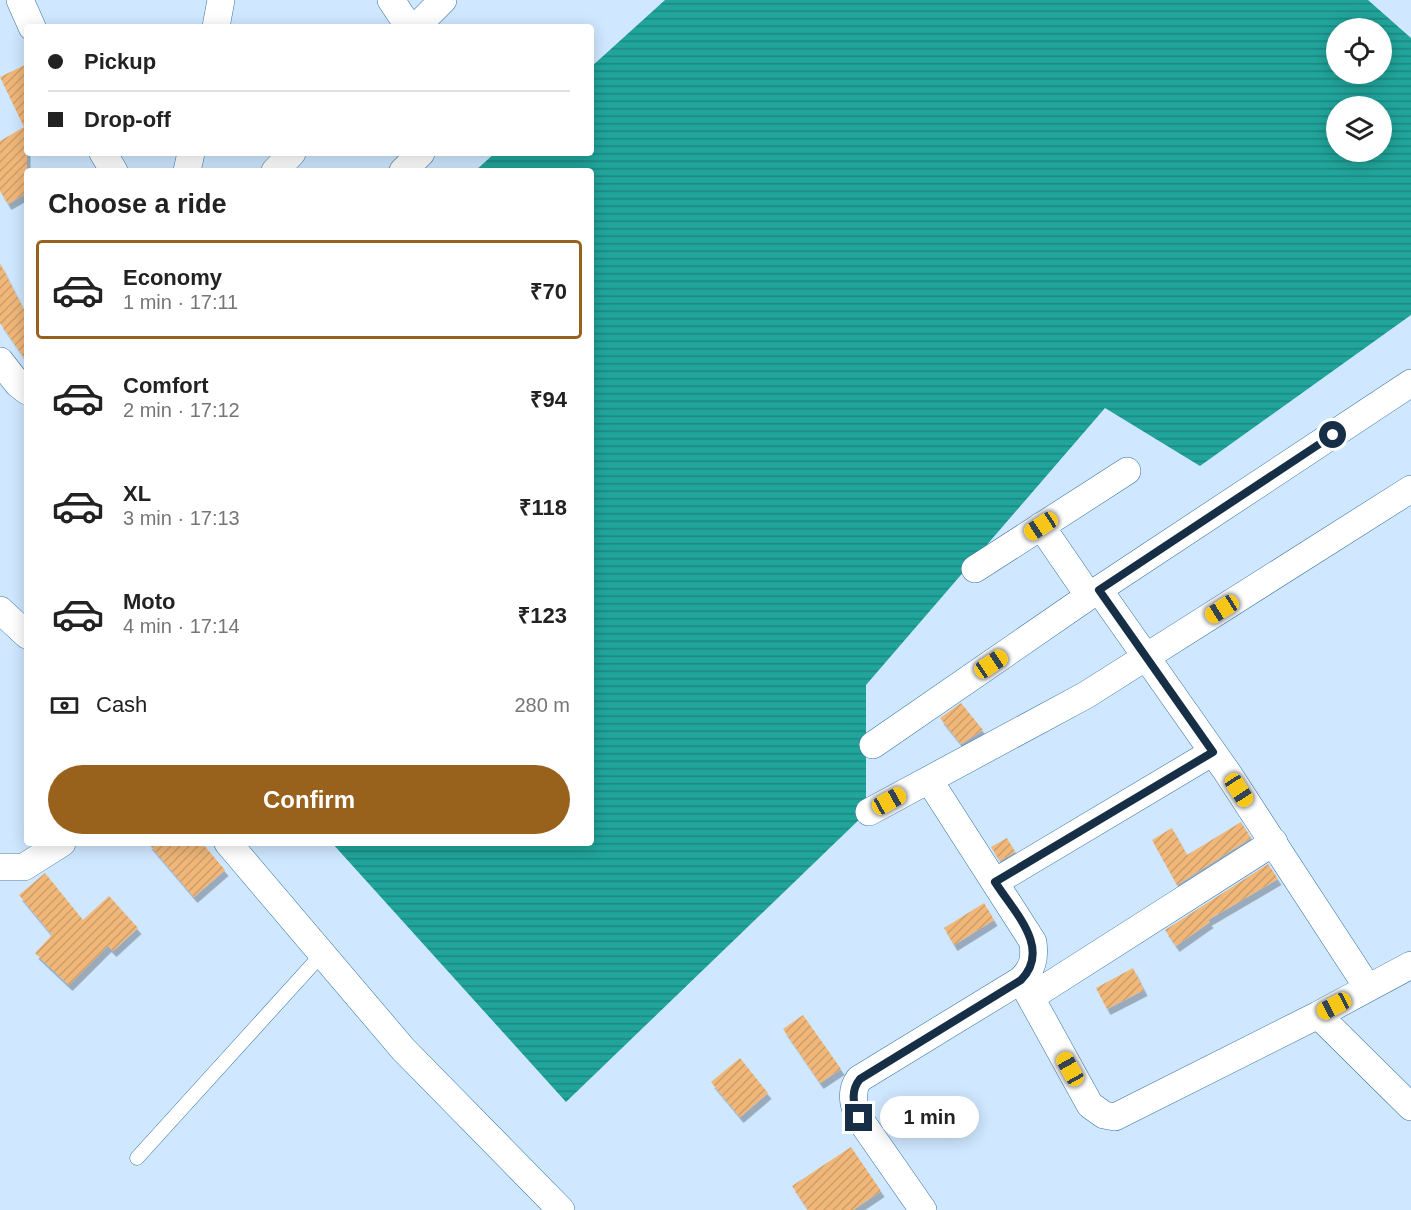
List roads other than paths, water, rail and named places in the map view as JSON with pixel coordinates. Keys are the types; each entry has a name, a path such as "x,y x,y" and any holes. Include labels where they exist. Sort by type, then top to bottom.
{"street":[{"path":"20,0 31,24"},
{"path":"217,24 221,0"},
{"path":"391,0 407,24"},
{"path":"419,24 443,0"},
{"path":"278,168 289,156"},
{"path":"406,168 418,156"},
{"path":"0,361 24,389"},
{"path":"873,745 1094,593 1411,383"},
{"path":"975,568 1127,471"},
{"path":"869,812 1086,695 1411,489"},
{"path":"1041,526 1147,656 1274,842 1368,988"},
{"path":"0,610 24,632"},
{"path":"995,882 1213,752"},
{"path":"929,780 1034,942 1035,957 1026,988 1090,1105 1104,1115 1115,1117 1318,1015 1411,965"},
{"path":"924,1210 859,1118 853,1105 855,1085 860,1079 1026,988 1274,842"},
{"path":"0,867 24,867 57,846"},
{"path":"231,846 403,1049 561,1210"},
{"path":"1318,1015 1411,1107"}],"lane":[{"path":"137,1158 322,954"}]}
